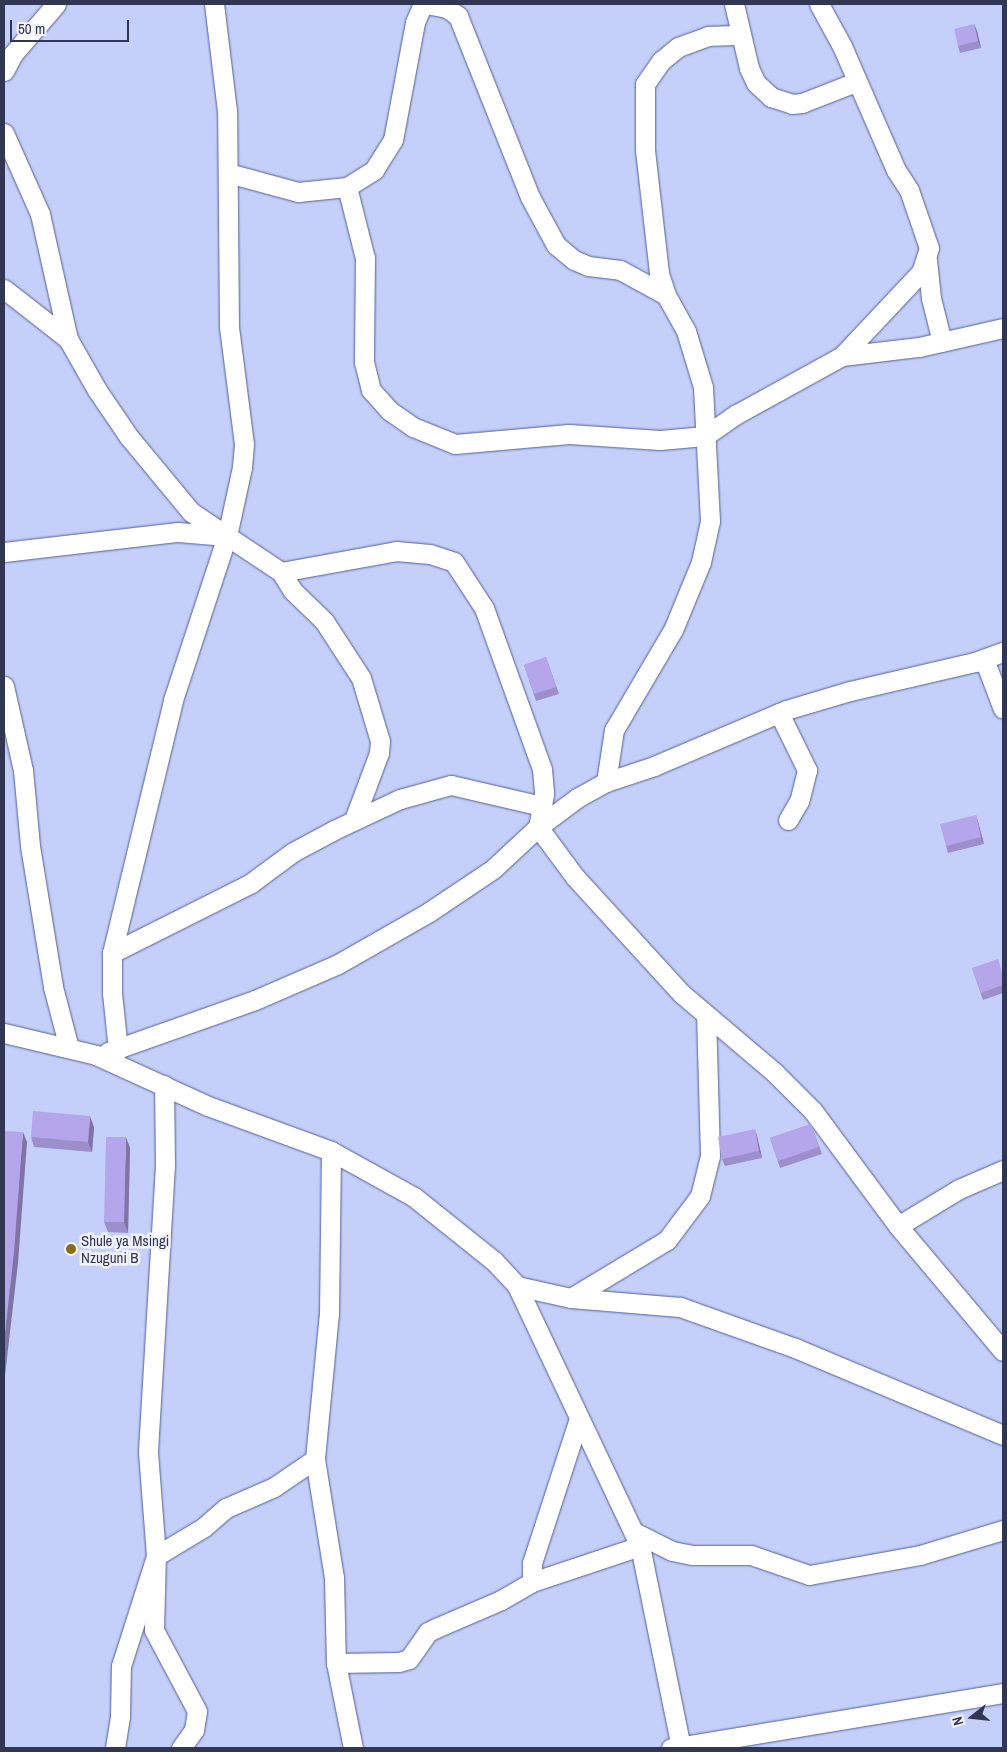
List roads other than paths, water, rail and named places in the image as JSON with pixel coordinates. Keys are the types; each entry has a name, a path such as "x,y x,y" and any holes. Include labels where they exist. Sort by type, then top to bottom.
{"street":[{"path":"4,71 13,54 56,4"},
{"path":"118,1050 112,993 112,953 173,700 227,536 239,491 244,444 229,327 226,102 214,4"},
{"path":"228,173 298,192 347,187 374,170 390,148 415,22 425,4 447,8 458,16 530,197 556,245 574,260 588,266 620,270 666,295"},
{"path":"734,4 740,35 756,83 778,100 802,103 856,82"},
{"path":"818,4 842,46 856,82 896,170 910,190 924,228 929,248 927,260 931,298 942,342"},
{"path":"606,782 614,730 674,630 702,562 711,504 698,366 686,331 666,295 659,273 647,168 645,84 661,61 678,47 708,36 740,35"},
{"path":"4,133 40,214 68,338 97,390 153,468 191,512 281,572 293,591 324,622 361,678 374,713 379,753 354,820"},
{"path":"347,187 366,270 363,341 368,383 376,397 413,427 438,439 463,444 569,434 660,440 705,436 737,414 842,356 921,272 927,260"},
{"path":"4,289 68,338"},
{"path":"842,356 942,342 1003,328"},
{"path":"4,552 178,532 227,536"},
{"path":"281,572 396,551 444,556 454,562 484,608 542,768 544,794 538,827 587,890 706,1017 774,1072 813,1111 898,1226 1003,1351"},
{"path":"96,1055 118,1050 255,1000 338,964 429,912 493,869 538,827 577,798 606,782 654,766 779,713 850,691 984,659 1003,652"},
{"path":"984,659 1003,709"},
{"path":"5,698 23,770 30,846 53,987 69,1048"},
{"path":"779,713 807,770 799,801 788,820"},
{"path":"112,953 251,882 293,852 354,820 400,799 451,785 541,806"},
{"path":"571,1298 666,1240 700,1196 710,1156 706,1017"},
{"path":"4,1033 96,1055 208,1106 331,1151 414,1197 494,1261 517,1286 637,1539 678,1748 1003,1693"},
{"path":"164,1085 164,1165 148,1451 156,1556 154,1630 197,1711 194,1730 181,1748"},
{"path":"331,1151 329,1313 315,1459 334,1578 336,1663 351,1747"},
{"path":"898,1226 959,1189 1003,1170"},
{"path":"517,1286 571,1298 680,1307 795,1348 1003,1434"},
{"path":"532,1582 532,1563 579,1418"},
{"path":"115,1748 120,1716 120,1666 156,1556 204,1527 226,1508 274,1488 315,1459"},
{"path":"336,1663 399,1662 409,1659 428,1632 501,1600 532,1582 637,1539 672,1551 692,1555 751,1555 809,1575 920,1555 1003,1530"}],"place":[{"name":"Shule ya Msingi Nzuguni B","path":"71,1249"}]}
